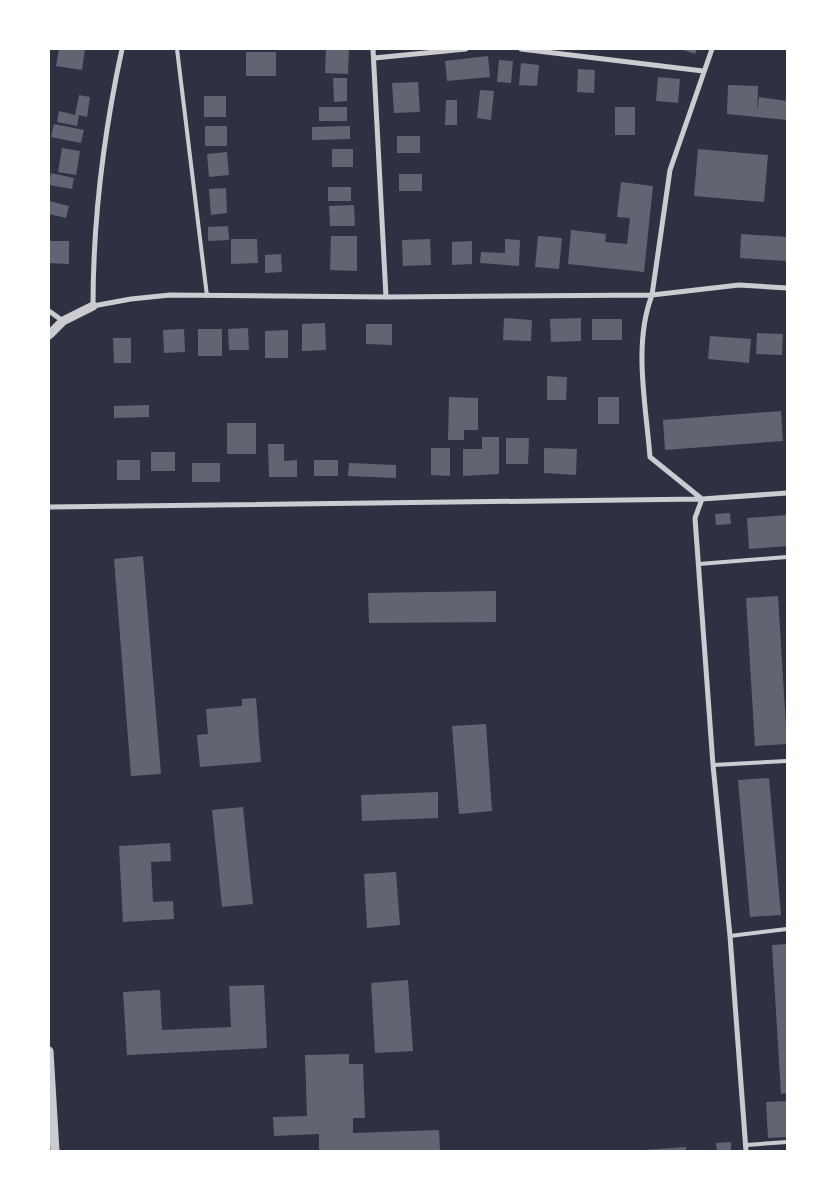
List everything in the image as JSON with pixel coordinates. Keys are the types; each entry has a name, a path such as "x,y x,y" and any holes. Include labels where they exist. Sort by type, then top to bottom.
{"street":[{"path":"94,306 93,260 101,182 115,79 122,49"},
{"path":"373,49 386,297"},
{"path":"374,58 466,49"},
{"path":"520,49 703,71"},
{"path":"702,500 650,457 642,353 646,312 652,295 670,170 712,49"},
{"path":"49,335 63,321 94,306 131,299 170,295 386,297 652,295 739,285 787,288"},
{"path":"49,311 63,321"},
{"path":"49,507 702,500 787,493"},
{"path":"702,500 696,518 699,564 713,764 730,936 746,1148"},
{"path":"49,1051 55,1151"}],"lane":[{"path":"177,49 207,296"},
{"path":"699,564 787,557"},
{"path":"713,764 787,761"},
{"path":"730,936 787,929"},
{"path":"746,1148 787,1142"}],"building":[{"path":"59,49 85,49 82,70 56,66"},
{"path":"326,49 349,49 348,74 325,73"},
{"path":"680,49 697,49 695,54"},
{"path":"246,52 276,52 276,76 246,76"},
{"path":"488,56 490,77 447,81 445,61"},
{"path":"499,60 513,61 511,83 497,82"},
{"path":"521,63 539,65 537,86 519,85"},
{"path":"578,69 595,70 594,93 577,92"},
{"path":"658,77 680,79 678,103 656,101"},
{"path":"333,78 347,78 347,101 334,102"},
{"path":"418,82 420,112 394,113 392,83"},
{"path":"728,85 758,86 757,111 759,97 787,101 787,120 727,114"},
{"path":"480,90 494,91 491,120 477,118"},
{"path":"79,95 90,97 87,117 79,115 77,126 57,122 59,111 75,115"},
{"path":"204,96 226,96 226,117 204,117"},
{"path":"446,100 457,100 457,125 445,125"},
{"path":"319,107 347,107 347,121 319,121"},
{"path":"615,107 635,107 635,135 615,135"},
{"path":"54,124 84,130 81,143 51,137"},
{"path":"205,126 227,126 227,146 205,146"},
{"path":"350,126 350,139 312,140 312,127"},
{"path":"397,136 420,136 420,153 397,153"},
{"path":"62,148 80,151 76,175 58,172"},
{"path":"332,149 353,149 353,167 332,167"},
{"path":"698,149 768,155 764,202 694,196"},
{"path":"227,152 229,175 209,177 207,154"},
{"path":"51,173 74,178 72,189 49,185"},
{"path":"399,174 422,174 422,191 399,191"},
{"path":"621,182 653,186 644,272 568,264 571,230 606,234 605,242 627,244 630,218 617,217"},
{"path":"328,187 351,187 351,201 328,201"},
{"path":"226,188 227,213 211,215 209,189"},
{"path":"49,201 69,206 66,218 49,214"},
{"path":"354,205 355,226 330,226 329,206"},
{"path":"228,226 229,240 208,241 208,227"},
{"path":"741,234 787,237 787,261 740,258"},
{"path":"331,236 357,236 357,271 330,270"},
{"path":"538,236 562,238 559,269 535,267"},
{"path":"231,239 257,239 258,263 231,264"},
{"path":"430,239 431,265 403,266 402,240"},
{"path":"505,239 520,240 519,266 480,263 481,252 505,253"},
{"path":"49,241 69,241 69,264 49,263"},
{"path":"472,241 472,264 452,265 452,242"},
{"path":"281,254 282,272 265,273 265,255"},
{"path":"504,318 532,320 531,341 503,340"},
{"path":"581,318 581,341 551,342 550,319"},
{"path":"592,319 622,319 622,340 592,340"},
{"path":"325,323 326,350 302,351 302,324"},
{"path":"366,324 392,324 392,345 366,344"},
{"path":"248,328 249,350 229,350 228,329"},
{"path":"184,329 185,352 164,353 163,330"},
{"path":"198,329 222,329 222,356 198,356"},
{"path":"288,330 288,358 265,358 265,331"},
{"path":"757,333 783,334 782,355 756,354"},
{"path":"710,336 751,339 749,363 708,359"},
{"path":"113,338 131,338 131,363 114,363"},
{"path":"547,376 567,377 566,400 547,400"},
{"path":"449,397 478,398 478,430 464,430 464,440 448,440"},
{"path":"598,397 619,397 619,424 598,424"},
{"path":"149,405 149,417 114,418 114,406"},
{"path":"781,411 783,441 665,450 663,420"},
{"path":"227,423 256,423 256,454 227,454"},
{"path":"482,437 499,437 499,474 463,476 463,449 482,449"},
{"path":"506,438 529,438 528,464 506,464"},
{"path":"268,444 284,444 284,461 297,460 297,477 269,477"},
{"path":"431,448 450,448 450,476 431,475"},
{"path":"544,448 577,449 576,475 544,473"},
{"path":"151,452 175,452 175,471 151,471"},
{"path":"117,460 140,460 140,480 117,480"},
{"path":"314,460 338,460 338,476 314,476"},
{"path":"192,463 220,463 220,482 192,482"},
{"path":"349,463 396,465 396,478 348,476"},
{"path":"730,513 731,524 716,525 715,514"},
{"path":"787,515 787,546 749,549 747,518"},
{"path":"143,556 161,774 131,776 114,559"},
{"path":"496,591 496,622 369,623 368,593"},
{"path":"778,596 787,744 755,746 746,598"},
{"path":"256,698 261,762 200,767 197,735 208,734 206,709 242,706 242,699"},
{"path":"486,724 492,811 459,814 452,726"},
{"path":"769,778 781,915 750,917 738,780"},
{"path":"438,792 438,818 362,821 361,795"},
{"path":"243,807 253,904 222,907 212,810"},
{"path":"170,843 171,861 151,862 153,902 173,901 174,919 123,922 119,846"},
{"path":"396,872 400,925 367,928 364,874"},
{"path":"787,944 787,1093 781,1094 772,945"},
{"path":"408,980 413,1051 375,1053 371,983"},
{"path":"264,985 267,1048 127,1055 123,992 160,990 162,1030 231,1027 229,986"},
{"path":"349,1054 349,1064 363,1064 365,1118 353,1118 353,1133 439,1130 440,1151 319,1151 319,1134 274,1136 273,1117 307,1116 305,1055"},
{"path":"787,1101 787,1137 768,1138 766,1102"},
{"path":"731,1142 731,1151 717,1151 716,1143"},
{"path":"686,1147 686,1151 643,1151 643,1150"}]}
